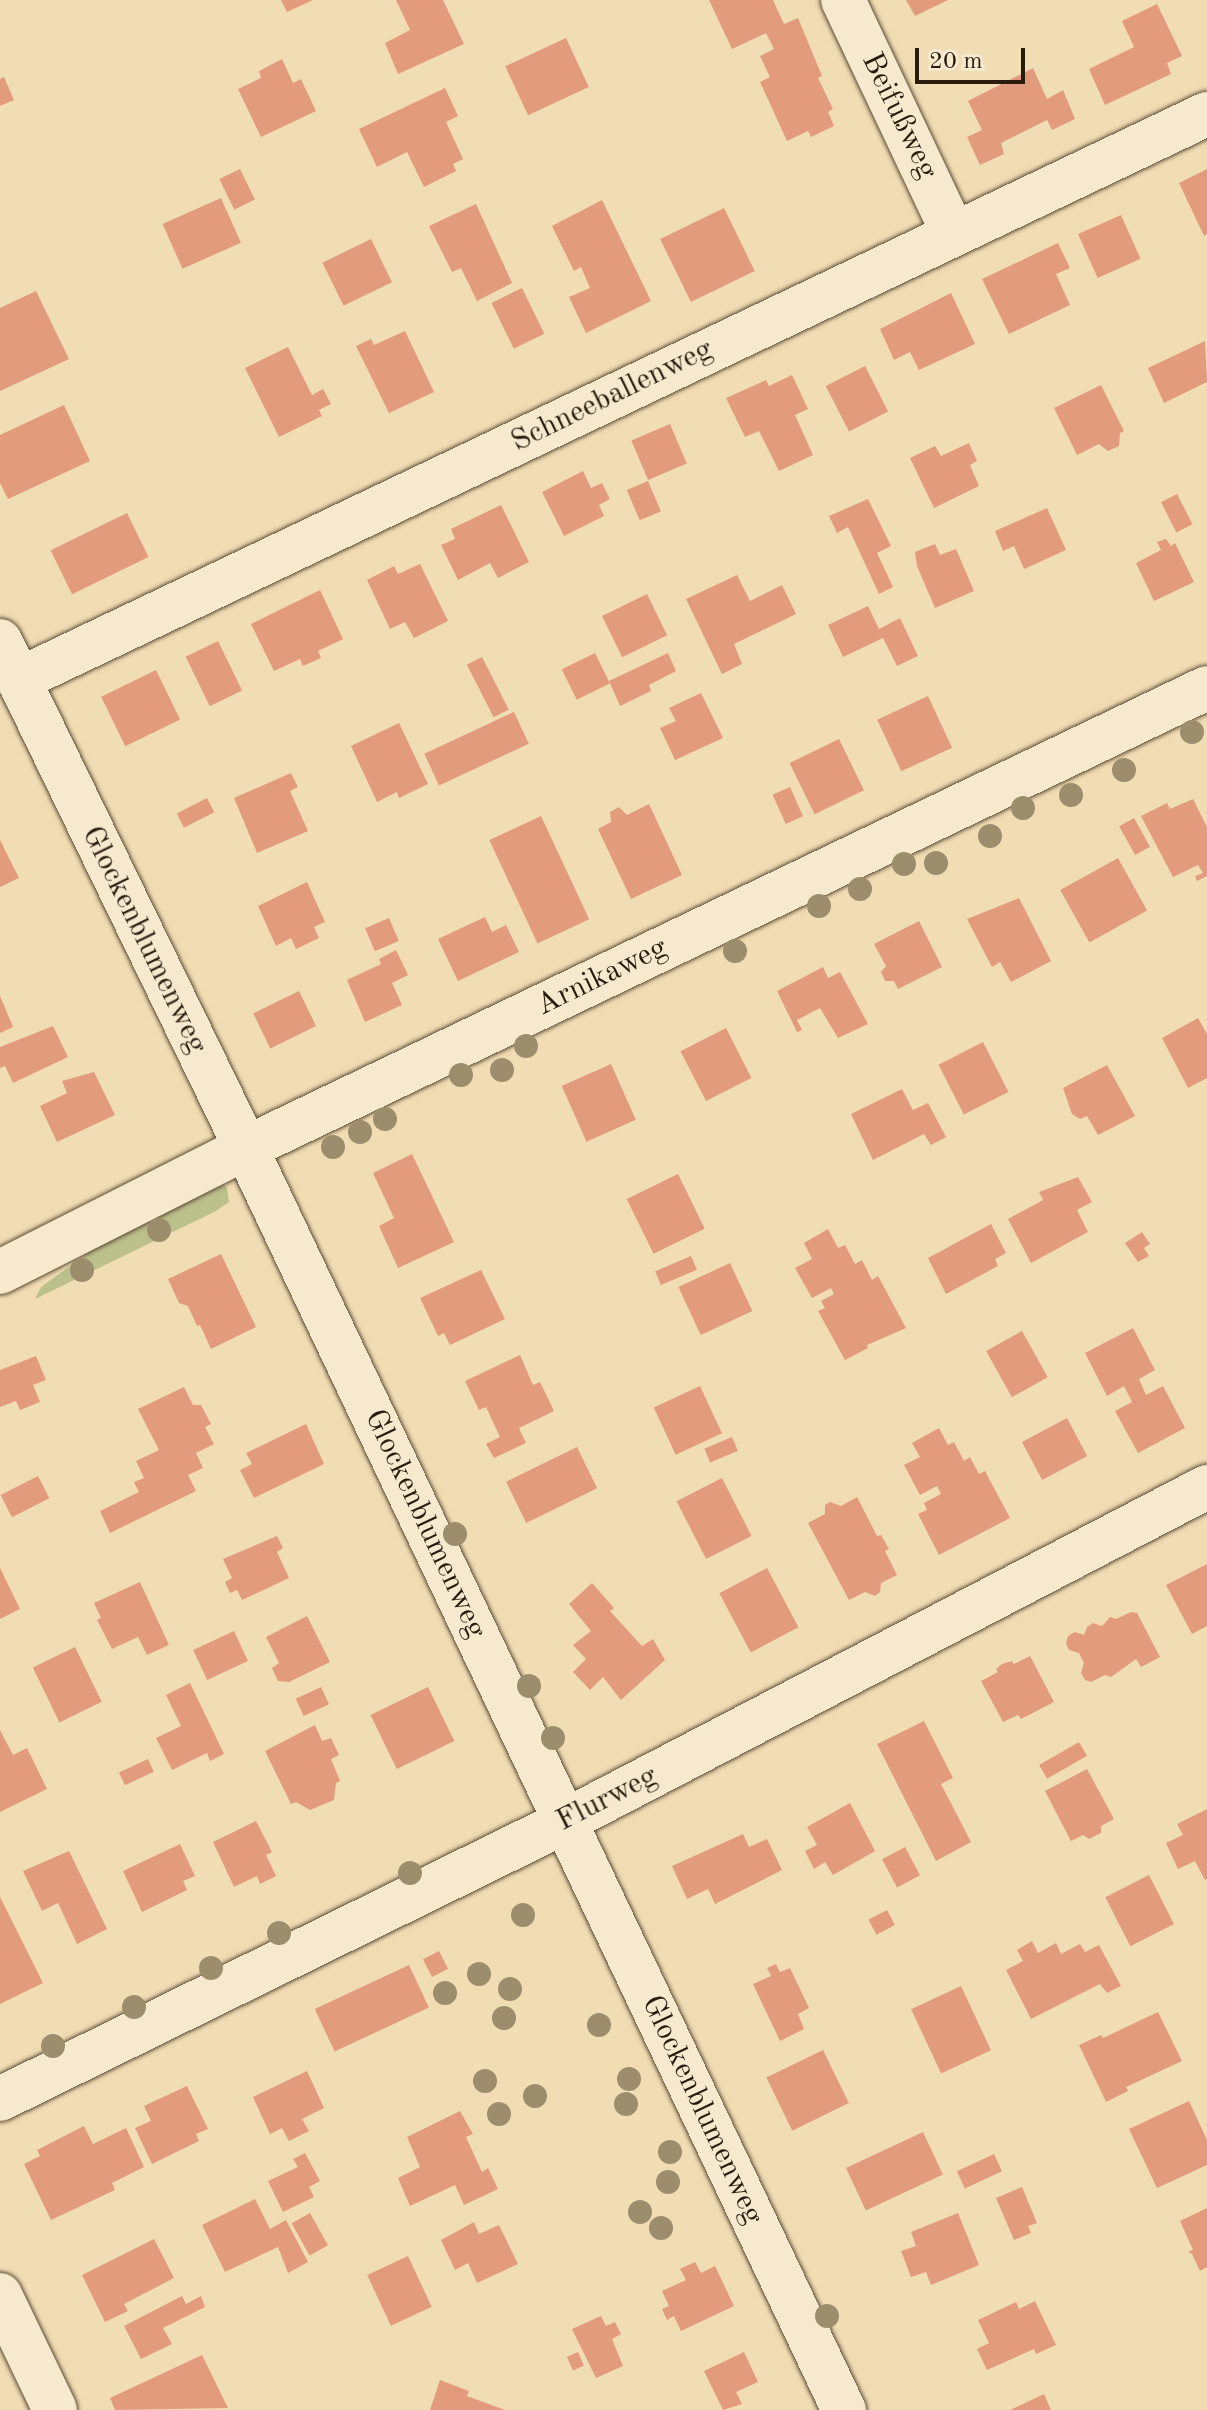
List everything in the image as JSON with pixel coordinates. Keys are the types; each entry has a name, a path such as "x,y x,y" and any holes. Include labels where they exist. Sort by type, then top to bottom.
{"street":[{"name":"Beifußweg","path":"843,0 953,233"},
{"name":"Schneeballenweg","path":"18,680 1207,114"},
{"name":"Glockenblumenweg","path":"0,641 246,1148 844,2410"},
{"name":"Arnikaweg","path":"0,1272 246,1148 1207,688"},
{"name":"Flurweg","path":"0,2099 565,1821 1207,1487"},
{"path":"0,2295 55,2410"}],"green space":[{"path":"222,1183 227,1188 229,1202 216,1211 35,1299 41,1287 117,1232"}],"building":[{"path":"281,0 313,0 287,12"},
{"path":"396,0 443,0 464,44 398,74 385,43 410,30"},
{"path":"709,0 773,0 784,24 798,18 822,76 818,78 833,109 828,112 834,126 811,137 808,131 787,141 760,82 770,77 760,56 774,49 766,33 732,49"},
{"path":"906,0 948,0 915,16"},
{"path":"1157,4 1182,56 1167,63 1171,74 1105,105 1089,69 1134,47 1122,21"},
{"path":"566,38 589,87 528,115 505,66"},
{"path":"282,59 293,83 301,79 316,111 261,137 238,89 261,78 259,71"},
{"path":"1033,68 1047,99 1063,90 1075,119 1052,130 1047,120 1001,143 1004,154 980,165 967,137 982,130 968,101"},
{"path":"4,77 14,100 0,106 0,79"},
{"path":"445,88 458,116 446,122 463,159 453,164 456,171 424,187 407,152 377,167 359,129"},
{"path":"240,169 255,200 234,210 219,179"},
{"path":"1207,169 1207,234 1204,236 1179,183"},
{"path":"221,198 241,243 182,269 163,224"},
{"path":"602,200 651,301 586,333 569,297 590,288 581,267 574,271 552,226"},
{"path":"476,204 512,283 477,301 461,268 452,272 429,226"},
{"path":"724,208 755,271 691,302 660,239"},
{"path":"1121,215 1141,259 1098,278 1078,234"},
{"path":"371,239 392,282 344,306 322,263"},
{"path":"1058,243 1070,268 1056,274 1070,305 1009,334 982,279"},
{"path":"522,288 544,334 514,349 491,303"},
{"path":"36,291 69,359 0,391 0,308"},
{"path":"951,293 975,344 919,370 910,352 894,360 880,329"},
{"path":"405,331 434,392 389,413 356,346 371,339 374,345"},
{"path":"1205,341 1207,382 1164,403 1148,368"},
{"path":"288,347 312,395 323,389 331,404 319,410 322,416 279,437 245,368"},
{"path":"865,366 888,411 849,431 826,386"},
{"path":"792,375 808,409 795,415 813,455 779,471 759,431 745,437 726,398 766,380 769,386"},
{"path":"1101,385 1124,431 1120,433 1119,446 1108,451 1099,444 1077,455 1054,408"},
{"path":"64,405 90,461 8,499 0,483 0,435"},
{"path":"670,424 687,464 648,480 631,440"},
{"path":"969,443 977,461 970,465 979,486 934,508 910,458 935,446 941,456"},
{"path":"583,471 591,488 602,483 610,499 599,505 604,516 564,536 542,492"},
{"path":"648,481 661,511 640,520 627,490"},
{"path":"1177,494 1192,524 1176,532 1161,502"},
{"path":"868,499 891,546 877,553 893,587 879,594 848,527 837,533 829,516"},
{"path":"501,505 529,562 498,578 490,563 458,580 441,545 455,539 451,529"},
{"path":"1047,508 1066,550 1024,569 1014,546 1003,551 995,531"},
{"path":"127,513 148,557 72,594 51,550"},
{"path":"1166,539 1171,546 1175,543 1194,582 1154,601 1136,563 1161,550 1157,542"},
{"path":"935,544 940,555 956,549 974,591 935,608 917,566 915,552"},
{"path":"420,564 448,621 414,638 405,622 390,629 367,580 394,566 398,574"},
{"path":"737,575 750,601 782,585 796,614 734,644 742,664 722,674 686,599"},
{"path":"320,590 343,639 318,651 321,658 303,666 300,659 274,671 251,624"},
{"path":"647,594 667,635 622,657 602,616"},
{"path":"868,606 879,629 900,618 918,656 897,666 883,638 843,657 828,625"},
{"path":"218,641 242,690 210,706 186,657"},
{"path":"595,653 610,684 577,700 562,669"},
{"path":"668,653 676,671 649,685 651,691 620,706 609,681"},
{"path":"482,657 509,710 494,717 467,665"},
{"path":"156,670 180,719 125,746 101,697"},
{"path":"701,693 723,738 675,760 660,728 676,721 669,708"},
{"path":"928,696 952,748 901,771 877,720"},
{"path":"514,712 529,744 439,786 424,754"},
{"path":"399,723 428,784 399,798 397,792 377,802 351,746"},
{"path":"839,739 864,790 815,814 790,763"},
{"path":"291,773 298,787 290,791 308,831 257,853 234,798"},
{"path":"790,787 803,816 786,824 773,795"},
{"path":"207,798 214,812 184,828 177,813"},
{"path":"1193,799 1207,827 1207,876 1197,881 1195,876 1203,873 1198,865 1173,877 1141,816 1167,803 1170,809"},
{"path":"649,804 682,875 631,899 598,829 611,822 610,812 619,807 627,815"},
{"path":"541,816 589,919 538,943 489,840"},
{"path":"1134,818 1150,847 1135,855 1119,826"},
{"path":"0,840 19,878 0,887"},
{"path":"1118,858 1147,910 1089,942 1060,890"},
{"path":"307,882 325,922 314,927 319,938 296,949 291,938 276,946 258,906"},
{"path":"1019,898 1051,961 1011,982 1000,962 992,967 967,919"},
{"path":"485,917 492,932 506,925 519,952 458,981 438,939"},
{"path":"389,918 399,941 375,951 365,928"},
{"path":"919,921 942,967 898,989 894,981 885,981 881,972 886,966 874,944"},
{"path":"396,950 408,975 392,983 402,1005 365,1022 347,980 381,964 379,959"},
{"path":"823,967 828,978 840,972 868,1024 838,1038 820,1008 797,1020 802,1030 797,1032 777,991"},
{"path":"299,991 316,1026 270,1048 253,1013"},
{"path":"0,996 13,1027 0,1033"},
{"path":"1198,1018 1207,1034 1207,1078 1188,1088 1162,1038"},
{"path":"53,1026 68,1057 13,1083 5,1066 0,1068 0,1047"},
{"path":"726,1028 751,1078 706,1101 681,1051"},
{"path":"983,1042 1008,1092 964,1115 938,1065"},
{"path":"611,1064 636,1120 586,1142 562,1086"},
{"path":"1107,1065 1135,1116 1098,1135 1087,1116 1080,1119 1072,1114 1063,1088"},
{"path":"94,1072 115,1115 57,1142 40,1106 67,1093 62,1081"},
{"path":"902,1089 913,1110 928,1103 946,1137 931,1145 924,1134 873,1160 851,1114"},
{"path":"412,1154 454,1242 398,1268 379,1226 394,1218 373,1173"},
{"path":"678,1174 705,1229 654,1254 627,1199"},
{"path":"1078,1177 1092,1202 1077,1210 1088,1232 1031,1263 1008,1219 1043,1200 1039,1192"},
{"path":"991,1224 1006,1253 995,1259 998,1266 946,1294 928,1258"},
{"path":"828,1229 838,1248 845,1245 855,1264 862,1260 872,1280 878,1276 906,1328 867,1345 868,1348 845,1360 818,1311 825,1308 821,1301 834,1294 831,1288 812,1298 795,1268 812,1259 804,1243"},
{"path":"1142,1232 1150,1244 1144,1248 1149,1256 1138,1262 1125,1243"},
{"path":"221,1254 256,1327 211,1349 188,1306 179,1303 168,1279"},
{"path":"691,1256 697,1270 661,1285 655,1271"},
{"path":"730,1263 752,1311 701,1335 678,1287"},
{"path":"481,1270 505,1319 450,1345 444,1333 438,1336 420,1298"},
{"path":"1133,1328 1155,1370 1139,1379 1146,1395 1163,1386 1185,1428 1138,1453 1115,1411 1132,1402 1124,1386 1107,1396 1085,1353"},
{"path":"1022,1331 1048,1377 1012,1397 986,1351"},
{"path":"520,1355 533,1385 540,1382 554,1411 519,1428 526,1443 494,1458 486,1444 500,1437 486,1407 479,1410 465,1381"},
{"path":"36,1356 46,1380 33,1385 40,1402 20,1410 16,1401 0,1407 0,1370"},
{"path":"700,1386 722,1433 676,1455 654,1408"},
{"path":"184,1387 193,1405 201,1405 211,1424 205,1427 214,1444 196,1453 203,1468 188,1475 196,1491 110,1533 100,1511 139,1492 134,1482 144,1478 136,1461 159,1450 138,1409"},
{"path":"1067,1418 1087,1456 1042,1480 1022,1442"},
{"path":"306,1424 324,1464 254,1498 240,1470 252,1464 246,1453"},
{"path":"939,1428 948,1445 954,1442 964,1461 970,1457 979,1474 985,1471 1010,1518 939,1555 918,1514 927,1510 924,1503 941,1494 937,1486 920,1495 904,1465 920,1457 912,1443"},
{"path":"732,1437 738,1451 710,1463 704,1449"},
{"path":"577,1447 597,1488 526,1523 506,1482"},
{"path":"38,1476 49,1498 12,1517 1,1495"},
{"path":"722,1478 752,1536 706,1559 677,1501"},
{"path":"857,1497 877,1536 881,1535 889,1549 885,1551 897,1575 881,1583 880,1592 875,1596 865,1592 849,1600 808,1523 825,1514 825,1505 830,1502 841,1506"},
{"path":"277,1536 283,1548 277,1552 289,1578 242,1600 237,1590 230,1593 225,1582 232,1578 223,1559"},
{"path":"1207,1564 1207,1626 1192,1634 1166,1585"},
{"path":"0,1568 20,1609 0,1619"},
{"path":"767,1568 798,1627 751,1653 719,1593"},
{"path":"140,1582 169,1645 147,1655 138,1637 112,1649 97,1620 101,1618 94,1603"},
{"path":"592,1583 614,1608 610,1611 642,1646 653,1639 665,1660 621,1700 603,1677 590,1690 573,1672 586,1659 573,1645 591,1631 569,1604"},
{"path":"1131,1612 1137,1613 1160,1657 1141,1667 1136,1659 1111,1677 1105,1675 1091,1682 1085,1680 1081,1673 1084,1663 1079,1653 1069,1650 1066,1643 1068,1636 1075,1632 1084,1635 1093,1623 1102,1626 1110,1617 1116,1619"},
{"path":"307,1616 330,1662 289,1682 278,1681 272,1668 279,1663 266,1637"},
{"path":"234,1631 248,1661 207,1680 193,1650"},
{"path":"75,1647 102,1702 59,1722 33,1668"},
{"path":"1030,1656 1054,1702 1021,1719 1018,1715 1003,1722 981,1681 998,1672 996,1669 1002,1664 1012,1661 1014,1664"},
{"path":"190,1683 224,1754 210,1761 207,1753 172,1770 156,1738 181,1726 166,1695"},
{"path":"321,1687 329,1704 304,1716 296,1699"},
{"path":"428,1687 454,1741 397,1769 370,1715"},
{"path":"924,1721 953,1778 941,1784 971,1842 936,1861 877,1744"},
{"path":"315,1725 322,1741 331,1738 339,1755 331,1759 340,1781 336,1783 334,1800 310,1810 296,1802 291,1804 265,1751"},
{"path":"0,1730 13,1755 27,1748 47,1789 0,1812"},
{"path":"1079,1742 1087,1756 1047,1779 1039,1765"},
{"path":"148,1759 154,1772 125,1785 119,1773"},
{"path":"1087,1769 1114,1819 1101,1826 1101,1833 1089,1839 1083,1835 1071,1841 1045,1791"},
{"path":"850,1803 875,1851 833,1875 825,1862 814,1869 805,1851 817,1845 807,1827"},
{"path":"1207,1809 1205,1880 1195,1861 1178,1869 1166,1843 1183,1835 1177,1824"},
{"path":"256,1821 272,1852 266,1855 276,1876 260,1884 257,1876 234,1887 213,1842"},
{"path":"743,1834 749,1847 767,1839 782,1870 715,1904 708,1889 687,1899 672,1866"},
{"path":"180,1844 195,1876 183,1881 187,1890 142,1912 123,1871"},
{"path":"905,1847 920,1875 897,1887 882,1859"},
{"path":"69,1851 107,1929 77,1944 58,1903 42,1911 23,1871"},
{"path":"1149,1875 1174,1924 1130,1946 1105,1897"},
{"path":"0,1897 43,1983 0,2004"},
{"path":"887,1910 895,1925 876,1935 868,1920"},
{"path":"1032,1941 1038,1953 1056,1943 1061,1954 1080,1944 1085,1952 1099,1945 1121,1986 1107,1993 1100,1984 1031,2019 1006,1970 1023,1961 1017,1950"},
{"path":"439,1951 448,1969 432,1977 423,1959"},
{"path":"776,1964 780,1972 790,1968 809,2008 798,2014 804,2029 780,2041 753,1984 771,1976 767,1968"},
{"path":"409,1965 429,2008 335,2052 315,2009"},
{"path":"961,1986 991,2050 941,2074 911,2009"},
{"path":"1158,2012 1182,2061 1126,2087 1128,2091 1106,2102 1079,2045 1101,2035 1103,2038"},
{"path":"823,2050 849,2103 792,2131 766,2078"},
{"path":"307,2071 324,2108 302,2119 309,2131 289,2141 282,2128 270,2134 253,2097"},
{"path":"187,2086 208,2129 196,2134 199,2141 152,2164 135,2128 151,2121 144,2106"},
{"path":"1189,2101 1207,2140 1207,2165 1157,2188 1129,2129"},
{"path":"460,2111 473,2134 466,2137 482,2172 488,2168 498,2189 464,2205 455,2185 410,2206 398,2178 420,2167 407,2137"},
{"path":"84,2126 93,2144 126,2128 144,2167 112,2183 115,2190 51,2220 24,2164 40,2156 37,2150"},
{"path":"923,2132 943,2175 866,2211 846,2168"},
{"path":"305,2153 320,2181 309,2187 314,2197 283,2212 268,2181 298,2167 293,2159"},
{"path":"994,2154 1002,2171 965,2189 957,2171"},
{"path":"1022,2187 1037,2223 1028,2226 1031,2233 1014,2240 996,2198"},
{"path":"255,2199 270,2229 286,2220 308,2262 288,2273 278,2247 225,2272 202,2225"},
{"path":"1207,2208 1207,2267 1200,2271 1188,2252 1193,2250 1180,2221"},
{"path":"310,2213 328,2245 310,2256 292,2223"},
{"path":"958,2213 979,2265 931,2285 926,2272 911,2277 901,2251 916,2246 911,2232"},
{"path":"474,2222 479,2234 499,2225 518,2264 477,2283 468,2263 455,2270 441,2240"},
{"path":"154,2239 174,2278 124,2304 128,2311 105,2322 82,2275"},
{"path":"408,2256 432,2307 391,2326 367,2275"},
{"path":"695,2262 701,2273 715,2266 734,2306 681,2331 674,2316 667,2320 662,2309 669,2306 662,2291 686,2280 680,2269"},
{"path":"182,2296 186,2304 201,2296 205,2307 163,2328 172,2344 141,2359 124,2326"},
{"path":"1035,2301 1056,2345 1036,2354 1034,2349 987,2370 977,2349 989,2343 978,2320 1016,2302 1019,2309"},
{"path":"601,2316 606,2326 615,2322 621,2334 612,2339 623,2366 596,2378 572,2329"},
{"path":"578,2352 584,2366 573,2370 567,2357"},
{"path":"744,2352 758,2382 736,2392 742,2404 723,2410 704,2371"},
{"path":"202,2355 228,2408 115,2410 110,2398"},
{"path":"440,2380 469,2391 467,2396 505,2410 430,2410"},
{"path":"1044,2394 1051,2410 1010,2410"}]}
